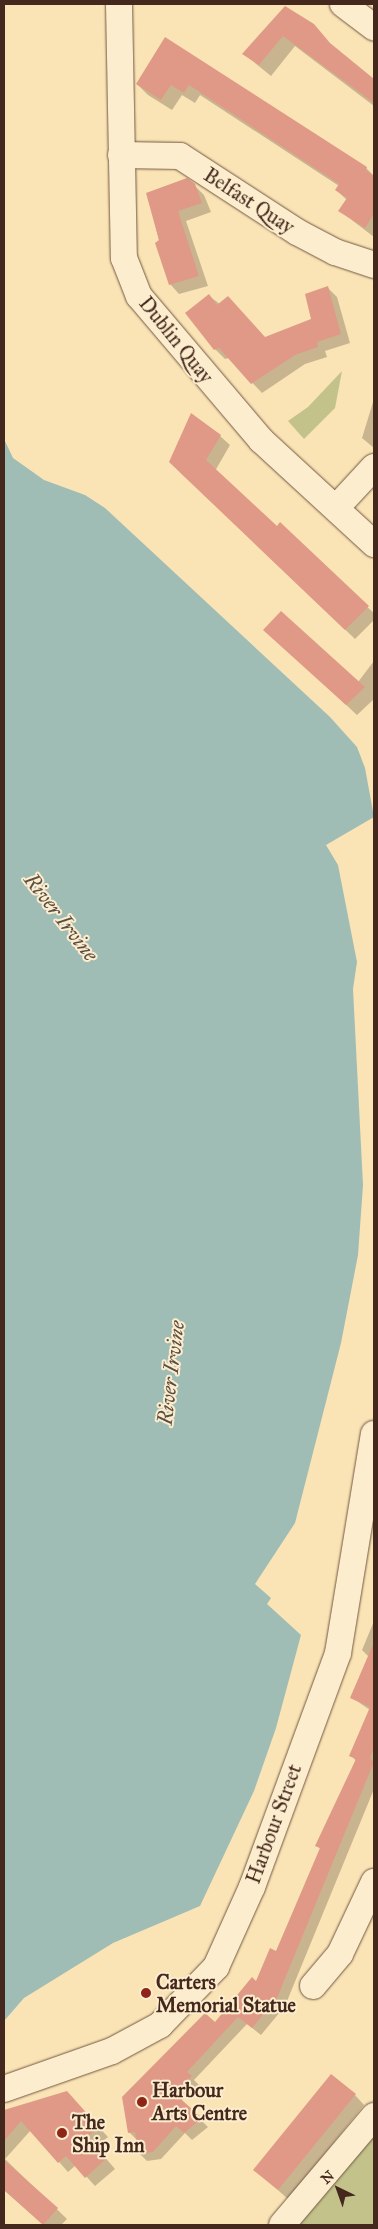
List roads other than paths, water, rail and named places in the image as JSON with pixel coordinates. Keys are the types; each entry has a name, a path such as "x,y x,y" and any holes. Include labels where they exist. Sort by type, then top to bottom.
{"street":[{"name":"Dublin Quay","path":"119,4 124,258 139,296 261,440 374,544"},
{"path":"343,4 374,27"},
{"name":"Belfast Quay","path":"121,154 180,156 297,232 335,252 374,265"},
{"path":"336,508 374,467"},
{"name":"Harbour Street","path":"4,2089 112,2052 160,2025 216,1967 252,1887 338,1653 374,1434"},
{"path":"313,1986 340,1954 374,1882"},
{"path":"282,2225 374,2116"}],"water":[{"name":"River Irvine","path":"4,439 13,458 44,480 85,495 105,508 330,717 357,747 365,768 374,817 326,845 338,865 357,962 353,989 363,1185 358,1255 341,1343 295,1523 255,1584 271,1598 267,1604 301,1635 276,1728 254,1791 200,1906 113,1943 24,1998 4,2021"}],"place":[{"name":"Carters Memorial Statue","path":"146,1993"},
{"name":"Harbour Arts Centre","path":"142,2102"},
{"name":"The Ship Inn","path":"62,2133"}]}
